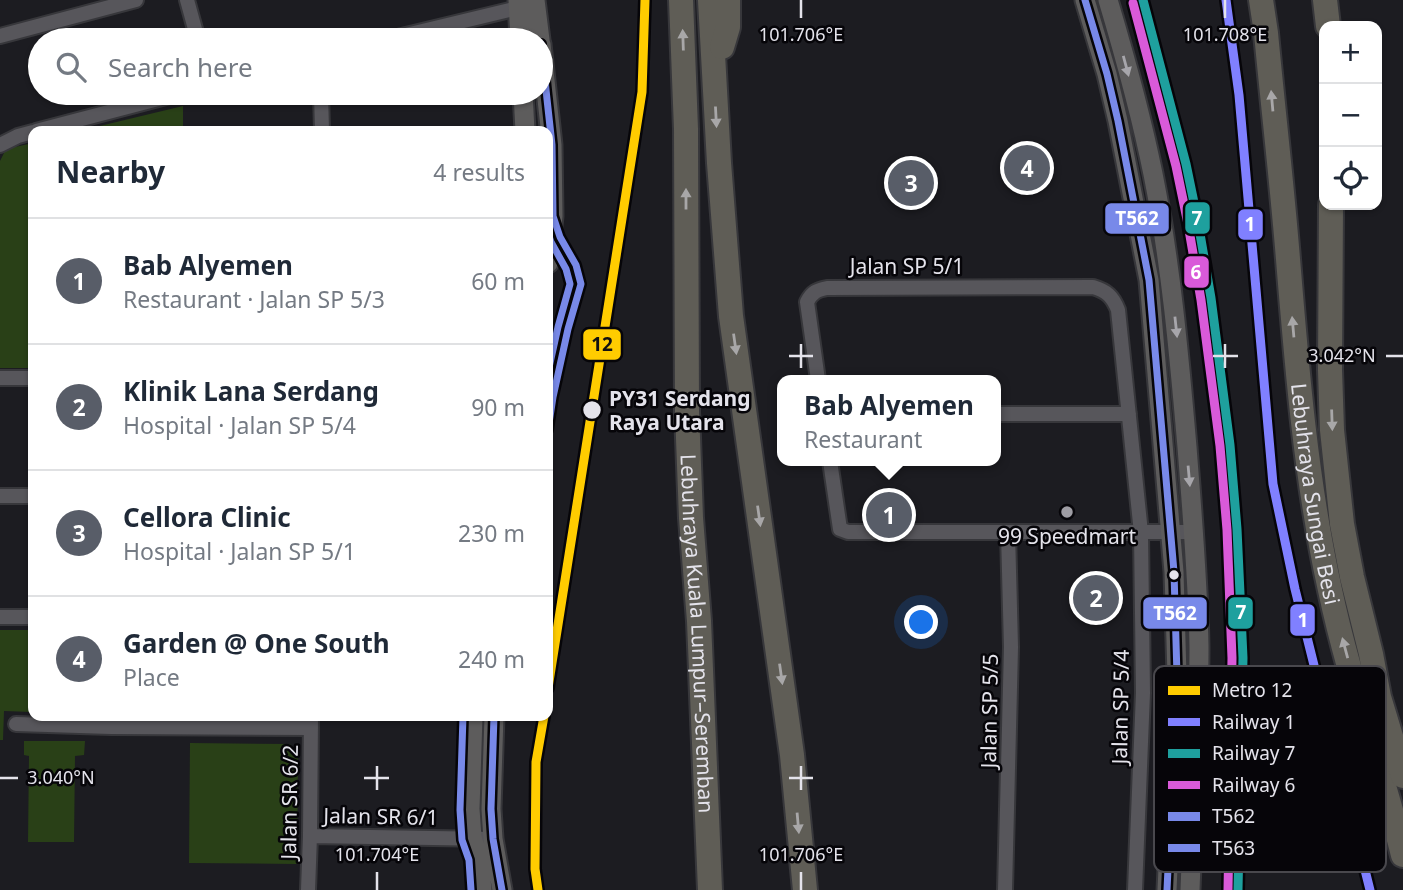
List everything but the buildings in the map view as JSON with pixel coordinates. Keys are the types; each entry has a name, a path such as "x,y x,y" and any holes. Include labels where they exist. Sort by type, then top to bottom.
{"highway":[{"name":"Lebuhraya Kuala Lumpur–Seremban","path":"681,0 687,129 687,411 710,890"},
{"path":"710,0 719,163 732,316 792,755 805,890"},
{"path":"714,77 728,27 728,0"},
{"name":"Lebuhraya Sungai Besi","path":"1261,0 1307,457 1330,591 1349,666"},
{"path":"1325,0 1327,21"},
{"name":"Lebuhraya Sungai Besi","path":"1331,210 1332,430 1339,502 1352,577 1373,666"},
{"name":"Lebuhraya Sungai Besi","path":"1386,720 1403,776"},
{"name":"Lebuhraya Sungai Besi","path":"1386,796 1403,855"}],"main road":[{"path":"1084,0 1112,97 1147,261 1171,532 1177,666"},
{"path":"1108,0 1145,138 1167,259 1194,532 1199,666"},
{"path":"523,28 530,2"},
{"path":"530,2 537,28"},
{"path":"524,105 525,126"},
{"path":"547,105 548,126"},
{"path":"469,890 472,838 472,721"},
{"path":"494,721 493,839 502,890"},
{"path":"472,838 479,858 482,890"},
{"path":"1167,890 1168,872"},
{"path":"1190,890 1191,872"}],"street":[{"path":"30,28 136,0"},
{"path":"187,0 195,28"},
{"path":"431,28 530,2"},
{"path":"0,36 28,29"},
{"path":"57,126 136,105"},
{"path":"321,105 322,126"},
{"path":"0,145 28,134"},
{"name":"Jalan SP 5/1","path":"817,375 807,302 811,294 818,290 1093,287"},
{"name":"Jalan SP 5/4","path":"1093,287 1108,293 1114,299 1118,310 1141,533 1143,693 1135,890"},
{"path":"0,378 28,379"},
{"path":"1001,414 1129,414"},
{"path":"831,466 840,529 855,532 1194,532"},
{"path":"0,496 28,496"},
{"name":"Jalan SP 5/5","path":"1005,890 1012,647 1008,533"},
{"path":"0,617 28,617"},
{"path":"16,724 111,721 311,722"},
{"name":"Jalan SR 6/2","path":"308,890 311,722"},
{"name":"Jalan SR 6/1","path":"310,836 493,839"}],"green space":[{"path":"183,106 183,126 100,126"},
{"path":"28,144 28,368 0,368 0,161 6,149"},
{"path":"0,630 28,630 28,712 4,711 3,740 0,740"},
{"path":"24,741 85,741 84,755 75,756 74,842 28,842 29,756 24,755"},
{"path":"190,743 290,744 298,753 297,864 189,863"}],"metro line":[{"name":"12","path":"553,656 642,92 645,0"},
{"name":"12","path":"538,890 535,869 536,762 543,721"}],"rail line":[{"name":"7","path":"1143,0 1186,164 1211,298 1230,445 1237,529 1243,666"},
{"name":"1","path":"1226,0 1239,95 1273,484 1314,666"},
{"name":"6","path":"1133,3 1176,166 1201,300 1220,446 1227,530 1232,666"},
{"name":"6","path":"1228,872 1228,890"},
{"name":"7","path":"1238,872 1238,890"},
{"name":"1","path":"1366,872 1370,890"}],"transit line":[{"name":"T562","path":"1085,0 1118,121 1149,280 1174,572 1177,666"},
{"name":"T562","path":"548,105 550,126"},
{"name":"T562","path":"553,216 560,237 576,265 581,284 553,397"},
{"name":"T563","path":"553,246 566,269 570,284 553,350"},
{"name":"T563","path":"463,721 460,810 462,840 469,860 471,890"},
{"name":"T562","path":"494,721 491,809 502,890"},
{"name":"T562","path":"1167,890 1168,872"}],"place":[{"name":"Garden @ One South","path":"1027,168"},
{"name":"Cellora Clinic","path":"911,183"},
{"name":"PY31 Serdang Raya Utara","path":"592,410"},
{"name":"99 Speedmart","path":"1067,512"},
{"name":"Bab Alyemen","path":"889,515"},
{"name":"Klinik Lana Serdang","path":"1096,598"}]}
